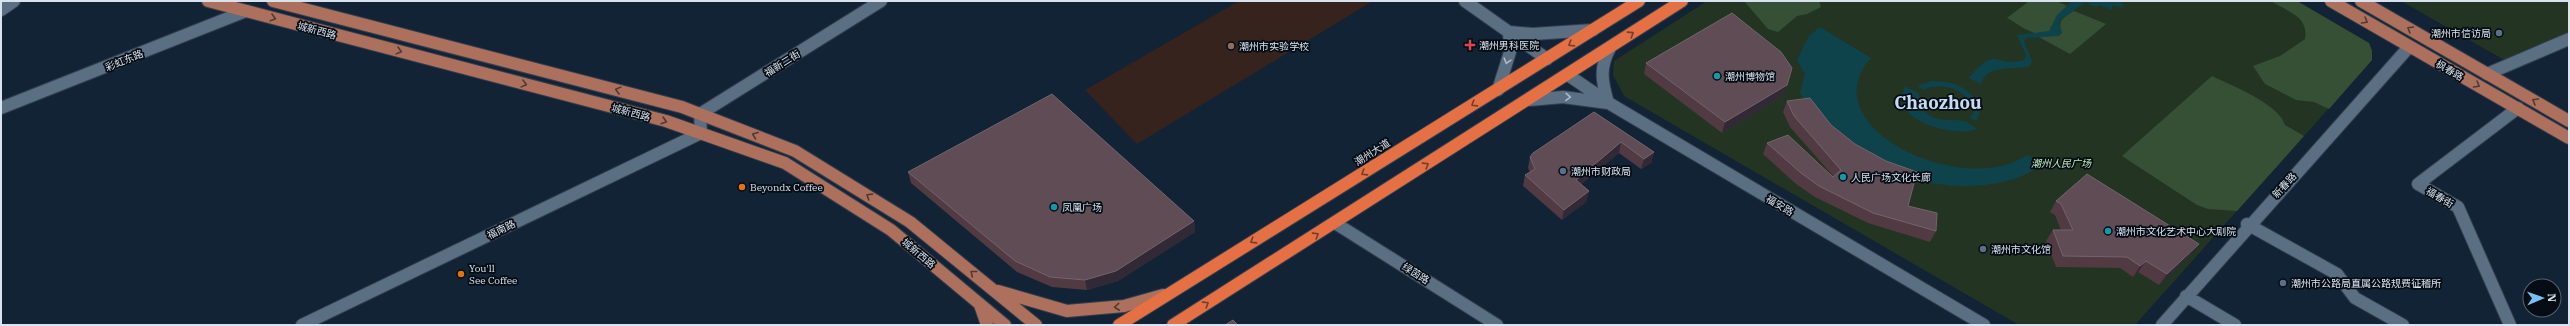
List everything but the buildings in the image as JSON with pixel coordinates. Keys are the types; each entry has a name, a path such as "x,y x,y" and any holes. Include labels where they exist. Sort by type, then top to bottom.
{"highway":[{"name":"潮州大道","path":"1119,325 1639,1"},
{"path":"1175,324 1529,100 1573,78 1610,48 1682,1"}],"main road":[{"name":"城新西路","path":"208,1 666,121 785,163 891,230 1006,325"},
{"name":"城新西路","path":"273,1 682,107 795,151 910,222 1036,325"},
{"name":"枫春路","path":"2331,1 2569,138"},
{"name":"枫春路","path":"2361,1 2569,121"},
{"path":"992,289 1067,311 1124,306 1168,294"},
{"path":"980,304 987,325"}],"street":[{"path":"1,10 14,1"},
{"name":"福新二街","path":"700,114 881,1"},
{"path":"1466,1 1547,59"},
{"name":"彩虹东路","path":"1,108 246,11"},
{"path":"1509,32 1533,34 1594,30"},
{"path":"1498,90 1510,52 1509,32"},
{"path":"2487,74 2569,39"},
{"name":"新春路","path":"2162,325 2247,224 2334,132 2409,47"},
{"path":"1529,100 1563,97 1608,102 1601,72 1602,62 1610,48"},
{"name":"福安路","path":"1573,78 1608,102 1979,324"},
{"name":"福春街","path":"2510,325 2458,207 2418,184 2518,108"},
{"path":"700,114 701,133"},
{"name":"福南路","path":"302,325 701,133"},
{"name":"绿茵路","path":"1335,223 1497,325"},
{"path":"2247,224 2337,274 2355,298 2403,325"},
{"path":"2186,296 2235,325"}],"shaded area":[{"name":"潮州市实验学校","path":"1239,1 1373,1 1137,144 1085,90"},
{"path":"1744,1 1819,1 1821,7 1807,14 1797,16 1778,32 1768,29"},
{"path":"2029,1 2057,1 2067,6 2058,16 2052,29 2048,33 2042,34 2023,28 2007,18"},
{"path":"2072,1 2121,1 2124,8 2113,5 2111,10 2100,5 2094,7 2086,2 2060,20 2059,24 2062,33 2058,36 2026,38 2024,42 2032,61 2030,66 1994,71 1989,73 1984,78 1981,84 1969,78 1978,68 1991,59 2006,62 2024,60 2026,55 2017,35 2049,31 2057,15"},
{"path":"2271,1 2297,1 2369,43 2372,51 2372,60 2329,109 2314,102 2296,100 2265,84 2253,66 2280,56 2305,39 2304,25 2300,20 2290,12"},
{"path":"2074,11 2106,24 2070,54 2037,36 2058,36 2062,33 2060,25 2062,20"},
{"path":"1820,27 1871,58 1857,84 1860,108 1877,131 1902,149 1934,162 1967,168 2000,166 2027,155 2043,164 2023,176 1999,183 1973,186 1946,185 1919,180 1894,173 1871,162 1852,149 1840,138 1805,101 1800,93 1805,74 1797,60 1809,36"},
{"path":"2212,76 2264,102 2281,117 2285,125 2304,136 2237,211 2208,209 2197,205 2122,156"},
{"path":"1931,81 1957,85 1972,95 1979,105 1980,110 1976,121 1970,118 1974,112 1967,98 1961,93 1946,87 1930,87 1923,90 1917,86"},
{"path":"1906,86 1919,94 1919,103 1929,115 1939,119 1964,121 1977,129 1953,131 1925,124 1913,117 1905,108 1902,98"}],"green space":[{"name":"潮州人民广场","path":"1707,1 2297,1 2369,43 2372,51 2372,60 2135,325 2019,325 1624,96 1613,75 1614,61"},
{"path":"2401,1 2569,1 2569,34 2506,61"}],"place":[{"name":"潮州市信访局","path":"2499,33"},
{"name":"潮州男科医院","path":"1470,45"},
{"name":"潮州市实验学校","path":"1231,46"},
{"name":"潮州博物馆","path":"1717,76"},
{"name":"潮州市财政局","path":"1563,171"},
{"name":"人民广场文化长廊","path":"1843,177"},
{"name":"Beyondx Coffee","path":"742,187"},
{"name":"凤凰广场","path":"1054,207"},
{"name":"潮州市文化艺术中心大剧院","path":"2108,231"},
{"name":"潮州市文化馆","path":"1983,249"},
{"name":"You'll See Coffee","path":"461,274"},
{"name":"潮州市公路局直属公路规费征稽所","path":"2283,283"}],"district":[{"name":"Chaozhou","path":"1938,103"}]}
